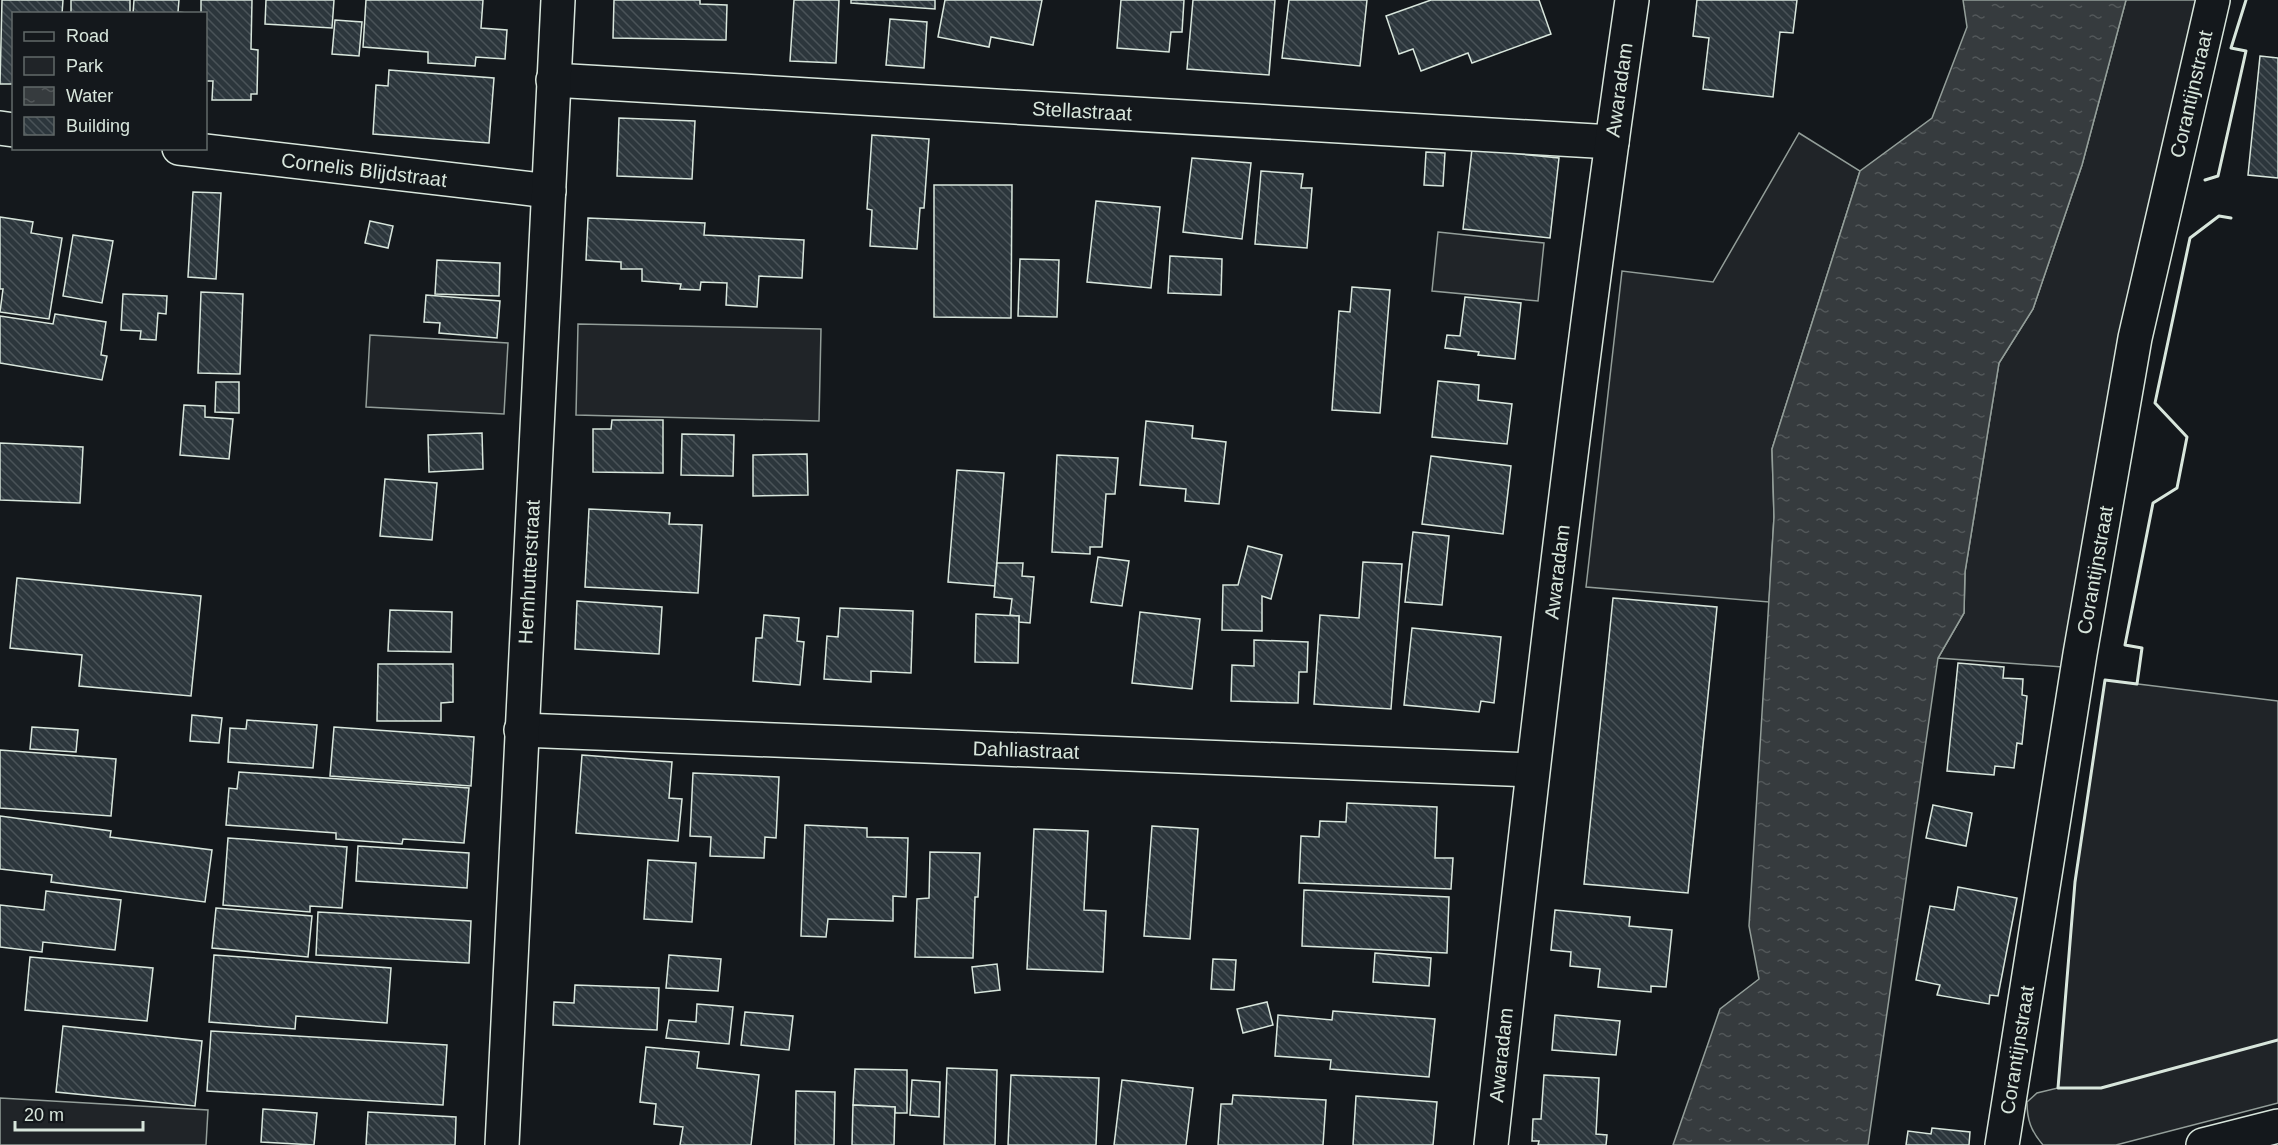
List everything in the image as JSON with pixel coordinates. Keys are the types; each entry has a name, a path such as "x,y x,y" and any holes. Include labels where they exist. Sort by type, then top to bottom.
{"street":[{"name":"Hernhutterstraat","path":"502,1145 558,0"},
{"name":"Awaradam","path":"1491,1145 1532,770 1611,142 1632,0"},
{"name":"Corantijnstraat","path":"2002,1145 2080,654 2135,338 2213,0"},
{"name":"Stellastraat","path":"553,80 1611,142"},
{"name":"Cornelis Blijdstraat","path":"196,150 549,191"},
{"name":"Dahliastraat","path":"521,730 1532,770"},
{"path":"2203,1145 2278,1126"}],"green space":[{"path":"2126,0 2199,0 2063,667 1938,658 1964,613 1965,572 1999,363 2033,309 2082,165"},
{"path":"1799,133 1860,171 1772,449 1774,517 1769,602 1586,587 1622,271 1713,282"},
{"path":"1438,232 1544,243 1538,301 1432,291"},
{"path":"578,324 821,329 819,421 576,415"},
{"path":"370,335 508,343 504,414 366,407"},
{"path":"2105,680 2278,701 2278,1103 2116,1145 2043,1145 2030,1125 2027,1102 2037,1093 2058,1088 2075,882"},
{"path":"0,1098 208,1110 206,1145 0,1145"}],"water":[{"path":"1963,0 2126,0 2082,165 2033,309 1999,363 1965,572 1964,613 1938,658 1868,1145 1673,1145 1720,1009 1759,979 1749,926 1774,517 1772,449 1860,171 1932,118 1967,27"}],"building":[{"path":"2,0 63,0 62,12 12,12 12,84 0,84"},
{"path":"71,0 130,0 130,12 71,12"},
{"path":"134,0 179,0 178,12 133,12"},
{"path":"201,0 252,0 251,49 258,50 257,94 251,94 251,100 212,100 213,81 207,81 207,12 201,12"},
{"path":"266,0 334,0 332,28 265,24"},
{"path":"366,0 483,0 481,28 507,30 505,59 476,57 475,66 428,63 428,52 363,47"},
{"path":"614,0 700,0 700,4 727,5 726,40 613,38"},
{"path":"794,0 839,0 836,63 790,61"},
{"path":"851,0 935,0 935,9 851,3"},
{"path":"945,0 1042,0 1033,45 991,37 989,47 938,37"},
{"path":"1121,0 1184,0 1182,32 1171,32 1169,52 1117,48"},
{"path":"1193,0 1275,0 1269,75 1187,69"},
{"path":"1289,0 1367,0 1360,66 1282,58"},
{"path":"1431,0 1539,0 1551,34 1472,63 1468,53 1421,71 1413,49 1399,54 1386,16"},
{"path":"1697,0 1797,0 1793,33 1780,32 1773,97 1703,89 1709,38 1693,36"},
{"path":"890,19 927,22 924,68 886,65"},
{"path":"335,20 362,22 359,56 332,54"},
{"path":"2260,56 2278,58 2278,178 2248,175"},
{"path":"389,70 494,78 489,143 373,134 376,85 388,86"},
{"path":"619,118 695,121 692,179 617,176"},
{"path":"872,135 929,139 924,208 920,208 917,249 870,246 872,210 867,209"},
{"path":"1472,149 1559,158 1550,238 1463,229"},
{"path":"1426,152 1445,153 1443,186 1424,185"},
{"path":"1192,158 1251,163 1242,239 1183,232"},
{"path":"1261,171 1303,174 1301,188 1312,188 1307,248 1255,244"},
{"path":"934,185 1012,185 1011,318 934,317"},
{"path":"193,192 221,193 216,279 188,277"},
{"path":"1096,201 1160,207 1151,288 1087,282"},
{"path":"0,217 33,222 31,233 62,238 49,319 0,312 3,289 0,289"},
{"path":"588,218 705,223 704,235 804,240 802,278 759,276 757,307 726,305 727,283 701,282 700,290 680,289 681,284 642,281 642,269 621,269 621,262 586,260"},
{"path":"370,221 393,226 388,248 365,243"},
{"path":"73,235 113,241 102,303 63,296"},
{"path":"1170,256 1222,259 1221,295 1168,293"},
{"path":"1020,259 1059,260 1057,317 1018,316"},
{"path":"437,260 500,263 499,296 435,294"},
{"path":"1352,287 1390,290 1380,413 1332,410 1339,311 1350,312"},
{"path":"201,292 243,294 240,374 198,373"},
{"path":"123,294 167,296 166,314 158,313 156,340 140,339 141,331 121,330"},
{"path":"426,295 500,301 497,338 439,333 440,323 424,322"},
{"path":"1465,297 1521,303 1515,359 1445,348 1447,335 1460,336"},
{"path":"55,314 106,322 101,355 107,356 102,380 0,363 0,316 53,324"},
{"path":"1438,381 1479,385 1478,400 1512,404 1507,444 1432,437"},
{"path":"216,382 239,382 239,413 215,412"},
{"path":"184,405 205,406 205,417 233,419 229,459 180,455"},
{"path":"612,420 663,420 663,473 593,472 593,429 611,429"},
{"path":"1146,421 1193,426 1192,438 1226,442 1219,504 1185,501 1186,489 1140,485"},
{"path":"482,433 483,469 429,472 428,435"},
{"path":"682,434 734,435 733,476 681,475"},
{"path":"0,443 83,447 80,503 0,500"},
{"path":"807,454 808,495 753,496 753,455"},
{"path":"1057,455 1118,458 1115,494 1106,494 1102,547 1090,547 1090,554 1052,552"},
{"path":"1431,456 1511,466 1503,534 1422,524"},
{"path":"957,470 1004,473 995,586 948,582"},
{"path":"385,479 437,483 432,540 380,536"},
{"path":"589,509 670,513 669,524 702,525 698,593 585,587"},
{"path":"1413,532 1449,536 1442,605 1405,602"},
{"path":"1248,546 1282,555 1271,599 1262,596 1262,631 1222,630 1223,585 1238,585"},
{"path":"1098,557 1129,561 1122,606 1091,602"},
{"path":"1363,562 1402,564 1391,709 1314,704 1320,615 1359,618"},
{"path":"997,563 1023,563 1022,576 1034,577 1030,623 1019,622 1019,616 1010,615 1012,599 994,597"},
{"path":"17,578 201,596 191,696 79,686 82,655 10,648"},
{"path":"1613,598 1717,607 1688,893 1584,884"},
{"path":"577,601 662,607 659,654 575,649"},
{"path":"840,608 913,611 911,673 871,671 871,682 824,679 827,636 838,637"},
{"path":"390,610 452,612 451,652 388,651"},
{"path":"1140,612 1200,619 1192,689 1132,683"},
{"path":"976,614 1019,616 1018,663 975,662"},
{"path":"764,615 799,618 797,641 804,642 800,685 753,681 756,638 762,638"},
{"path":"1412,628 1501,637 1494,703 1481,701 1479,712 1404,705"},
{"path":"1254,640 1308,642 1307,672 1299,672 1298,703 1231,701 1232,665 1254,666"},
{"path":"1958,663 2004,667 2003,678 2023,679 2022,695 2027,696 2022,744 2017,743 2014,768 1995,766 1994,775 1947,771"},
{"path":"378,664 453,664 453,702 441,703 441,721 377,721"},
{"path":"192,715 222,718 219,743 190,741"},
{"path":"247,720 317,725 313,768 228,762 230,728 246,729"},
{"path":"32,727 78,730 76,752 30,749"},
{"path":"334,727 474,737 471,786 330,776"},
{"path":"0,750 116,759 111,816 0,808"},
{"path":"582,755 672,762 669,798 682,799 678,841 576,833"},
{"path":"239,772 469,788 464,843 403,839 402,844 336,839 336,833 226,825 229,788 237,789"},
{"path":"693,773 779,777 776,838 765,837 764,858 710,856 711,837 690,836"},
{"path":"1347,803 1437,807 1435,858 1453,858 1451,889 1299,883 1301,836 1319,837 1320,821 1346,822"},
{"path":"1933,805 1972,813 1966,846 1926,838"},
{"path":"0,816 111,831 110,837 212,850 205,902 51,882 52,875 0,869"},
{"path":"805,825 867,828 867,837 908,838 906,897 893,896 893,921 828,919 826,937 801,936"},
{"path":"1152,826 1198,829 1190,939 1144,936"},
{"path":"1034,829 1088,831 1084,910 1106,911 1103,972 1027,969"},
{"path":"228,838 347,847 342,908 310,906 310,912 223,905"},
{"path":"358,846 469,853 467,888 356,881"},
{"path":"930,852 980,853 978,897 975,897 973,958 915,957 917,899 929,898"},
{"path":"648,860 696,863 692,922 644,919"},
{"path":"1958,887 2017,898 1998,996 1990,995 1989,1004 1937,995 1940,985 1916,980 1930,906 1954,910"},
{"path":"1304,890 1449,897 1447,953 1302,946"},
{"path":"46,891 121,900 115,950 43,942 42,952 0,947 0,905 44,910"},
{"path":"216,908 312,916 308,957 212,948"},
{"path":"1555,910 1630,917 1629,926 1672,930 1666,987 1651,986 1651,992 1598,987 1600,969 1570,966 1571,952 1551,950"},
{"path":"318,912 471,921 469,963 316,955"},
{"path":"1375,953 1431,958 1429,986 1373,982"},
{"path":"214,955 391,968 387,1023 296,1016 295,1029 209,1022"},
{"path":"669,955 721,959 718,991 666,988"},
{"path":"30,957 153,968 147,1021 25,1010"},
{"path":"1213,959 1236,960 1234,990 1211,989"},
{"path":"997,964 1000,990 975,993 972,967"},
{"path":"575,985 659,988 657,1030 553,1025 554,1002 574,1003"},
{"path":"1267,1002 1273,1025 1243,1033 1237,1009"},
{"path":"697,1004 733,1007 729,1044 666,1038 669,1020 696,1022"},
{"path":"1333,1011 1435,1019 1429,1077 1330,1069 1331,1060 1275,1056 1278,1015 1332,1020"},
{"path":"745,1012 793,1016 789,1050 741,1045"},
{"path":"1555,1015 1620,1021 1616,1055 1552,1050"},
{"path":"63,1026 202,1041 195,1106 56,1092"},
{"path":"211,1031 447,1045 443,1105 207,1091"},
{"path":"646,1047 699,1052 697,1068 759,1075 751,1145 680,1145 683,1127 654,1124 656,1104 640,1102"},
{"path":"947,1068 997,1070 995,1145 944,1145"},
{"path":"855,1069 907,1070 907,1113 895,1113 895,1107 853,1105"},
{"path":"1011,1075 1099,1078 1096,1145 1008,1145"},
{"path":"1544,1075 1599,1078 1596,1134 1607,1135 1606,1145 1538,1145 1539,1141 1532,1141 1533,1119 1541,1119"},
{"path":"912,1080 940,1082 939,1117 910,1115"},
{"path":"1122,1080 1193,1088 1186,1145 1114,1145"},
{"path":"796,1091 835,1092 834,1145 795,1145"},
{"path":"1233,1095 1326,1100 1323,1145 1218,1145 1221,1104 1232,1104"},
{"path":"1356,1096 1437,1102 1433,1145 1353,1145"},
{"path":"853,1105 895,1107 894,1145 852,1145"},
{"path":"263,1109 317,1113 314,1145 261,1142"},
{"path":"368,1112 456,1117 455,1145 366,1145"},
{"path":"1932,1128 1970,1132 1969,1145 1906,1145 1908,1131 1931,1134"}],"wall":[{"path":"2205,180 2218,176 2246,51 2231,48 2246,0"},
{"path":"2231,218 2219,216 2190,238 2155,403 2187,437 2177,488 2153,503 2125,645 2142,648 2137,684 2105,680 2075,882 2058,1088 2101,1088 2278,1040"}]}
